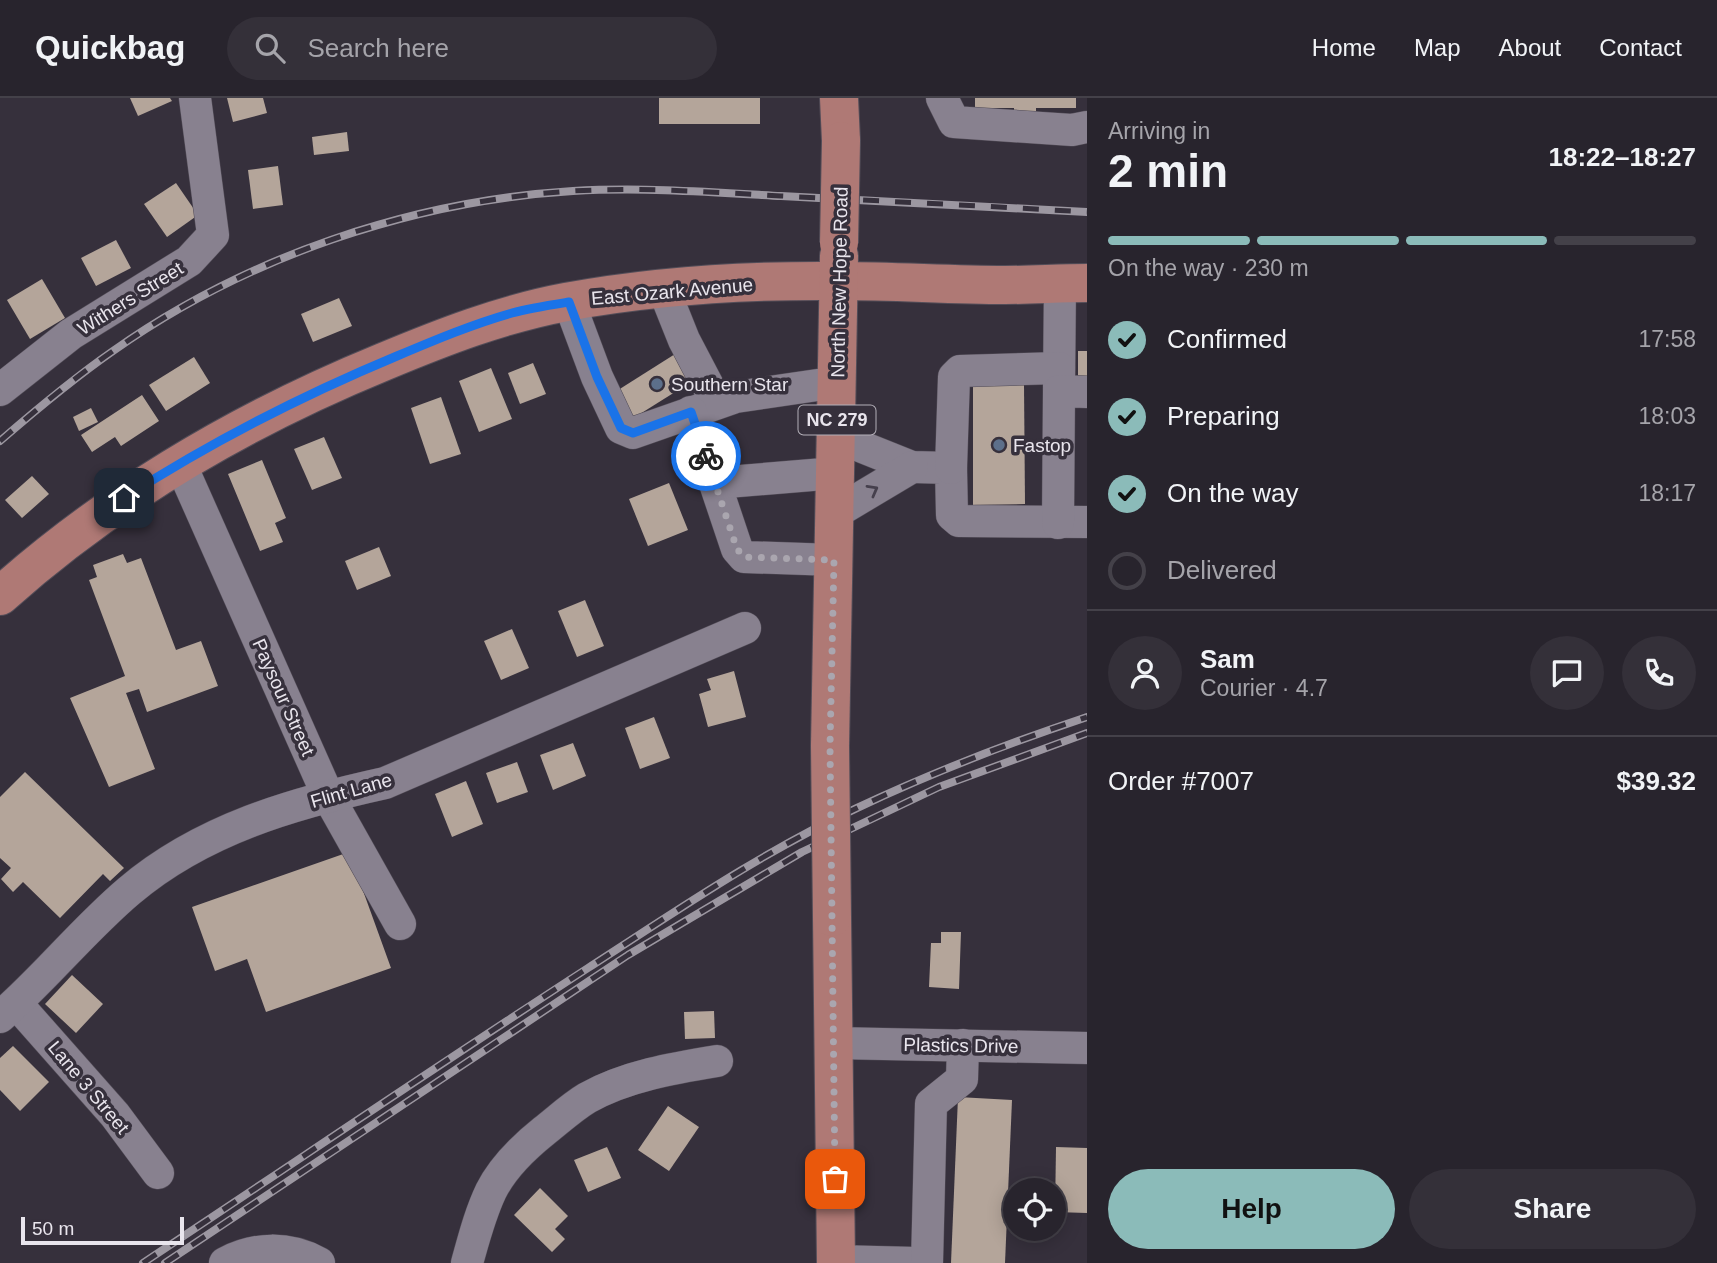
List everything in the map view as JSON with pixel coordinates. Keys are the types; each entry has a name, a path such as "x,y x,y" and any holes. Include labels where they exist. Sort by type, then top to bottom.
{"main road":[{"name":"North New Hope Road","path":"836,1262 830,746 840,281 839,98"},
{"name":"East Ozark Avenue","path":"0,596 124,498 255,421 333,383 447,335 513,313 569,302 664,290 802,281 1006,285 1073,283"}],"street":[{"name":"Withers Street","path":"0,390 71,334 189,261 213,235 195,98"},
{"path":"942,98 954,122 1059,129 1087,127"},
{"path":"1068,384 960,371 954,377 952,515 959,521 1072,523 1068,384 1073,283"},
{"path":"664,290 684,340 704,407 715,483 737,549 744,557 834,560"},
{"path":"569,302 597,377 621,428 633,433 736,397 838,382"},
{"path":"715,483 836,455 912,467 951,468"},
{"name":"Paysour Street","path":"180,463 328,796 400,924"},
{"path":"835,513 912,467"},
{"name":"Flint Lane","path":"8,1010 130,890 176,856 211,836 260,817 328,796 385,783 745,628"},
{"name":"Lane 3 Street","path":"8,1010 107,1106 158,1173"},
{"name":"Plastics Drive","path":"834,1043 1087,1048"},
{"path":"926,1263 931,1104 962,1079 962,1045"},
{"path":"467,1263 478,1222 492,1190 506,1169 550,1126 587,1098 620,1083 717,1061"},
{"path":"225,1263 260,1250 284,1250 318,1263"},
{"path":"836,1262 917,1263"}],"building":[{"path":"130,98 170,98 172,101 138,116"},
{"path":"227,98 263,98 267,113 233,122"},
{"path":"659,98 760,98 760,124 659,124"},
{"path":"975,98 1076,98 1076,108 1036,108 1036,121 1014,121 1014,108 975,108"},
{"path":"347,132 349,151 314,155 312,137"},
{"path":"278,166 283,205 253,209 248,170"},
{"path":"176,183 198,215 167,237 144,204"},
{"path":"116,240 131,268 96,286 81,258"},
{"path":"42,279 65,318 30,339 7,300"},
{"path":"339,298 352,326 313,342 301,314"},
{"name":"Southern Star","path":"683,349 699,377 632,419 615,392"},
{"path":"1078,351 1087,351 1087,381 1078,381"},
{"path":"194,357 210,383 166,411 149,385"},
{"path":"533,363 546,394 520,404 508,373"},
{"path":"491,368 512,419 479,432 459,381"},
{"name":"Fastop","path":"973,385 1024,385 1025,504 973,505"},
{"path":"142,395 159,421 121,446 115,437 92,452 81,435"},
{"path":"441,397 461,454 430,464 411,408"},
{"path":"91,408 98,422 79,431 73,417"},
{"path":"324,437 342,478 312,490 294,449"},
{"path":"262,460 286,518 275,523 283,542 260,551 228,474"},
{"path":"32,476 49,494 22,518 5,500"},
{"path":"669,483 688,530 648,546 629,499"},
{"path":"379,547 391,576 357,590 345,561"},
{"path":"123,554 127,563 141,558 176,650 201,641 218,686 147,712 139,689 126,693 155,769 109,787 70,698 125,676 89,580 97,577 93,565"},
{"path":"585,600 604,646 577,657 558,611"},
{"path":"512,629 529,668 501,680 484,641"},
{"path":"734,671 746,717 708,727 699,694 711,690 707,679"},
{"path":"654,717 670,758 640,769 625,728"},
{"path":"573,743 586,776 553,790 540,755"},
{"path":"517,762 528,792 497,803 486,773"},
{"path":"25,772 124,868 110,881 103,874 60,918 23,882 13,892 1,879 11,868 0,858 0,797"},
{"path":"466,781 483,824 452,837 435,794"},
{"path":"349,852 391,968 266,1012 247,959 215,971 192,907"},
{"path":"941,932 961,932 959,989 929,987 931,943 941,943"},
{"path":"72,975 103,1004 76,1033 45,1004"},
{"path":"714,1011 715,1038 685,1039 684,1012"},
{"path":"13,1046 49,1082 20,1111 0,1090 0,1058"},
{"path":"958,1097 1012,1100 1009,1178 1003,1178 1005,1263 951,1263"},
{"path":"668,1106 699,1127 669,1171 638,1150"},
{"path":"607,1147 621,1178 588,1192 574,1160"},
{"path":"1056,1147 1087,1148 1087,1213 1066,1212 1066,1178 1056,1178"},
{"path":"540,1188 568,1216 555,1229 565,1239 552,1252 514,1215"}],"railway":[{"path":"0,441 113,351 218,288 332,239 451,207 573,191 625,190 1087,212"},
{"path":"143,1263 686,904 753,863 822,825 913,783 999,748 1087,717"},
{"path":"165,1263 628,955 802,852 939,787 1087,733"}],"way so far":[{"path":"706,456 737,549 744,557 834,560 830,746 835,1179"}],"place":[{"name":"Southern Star","path":"657,384"},
{"name":"Fastop","path":"999,445"}],"route":[{"path":"124,498 255,421 344,378 447,335 513,313 569,302 597,377 621,428 633,433 691,412 706,456"}]}
